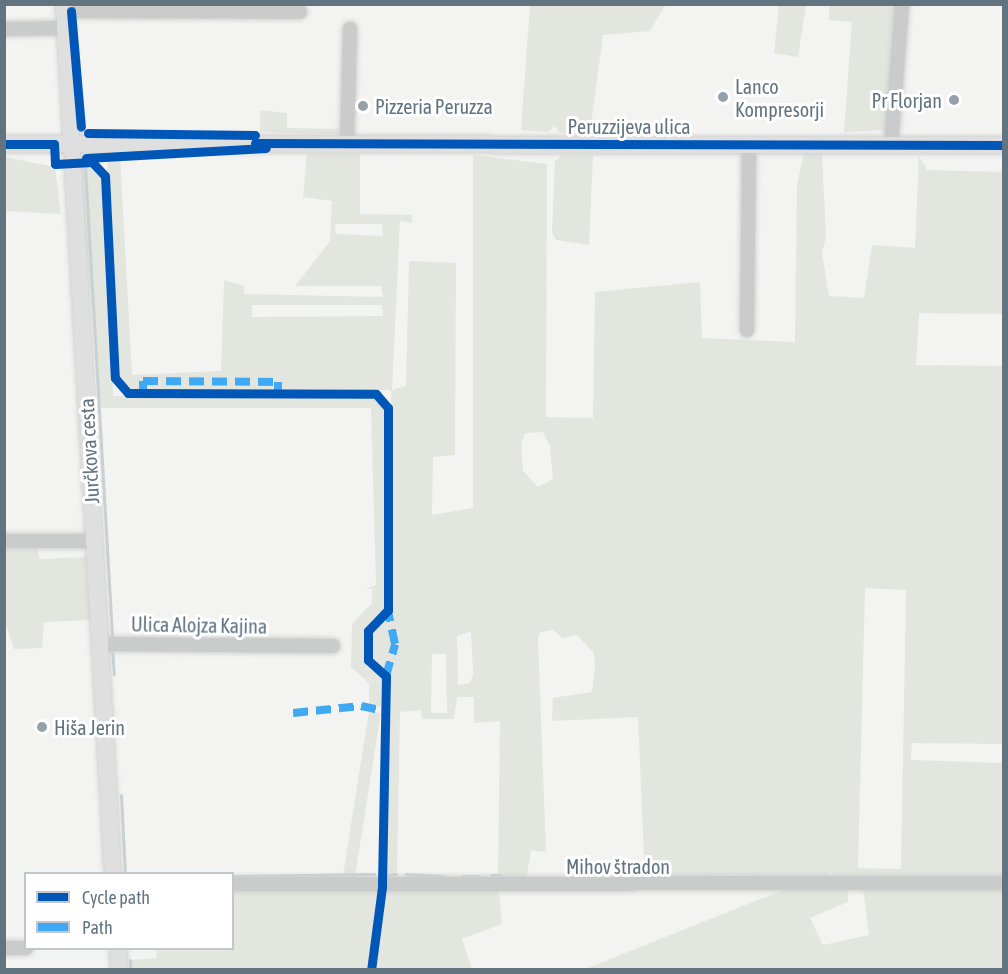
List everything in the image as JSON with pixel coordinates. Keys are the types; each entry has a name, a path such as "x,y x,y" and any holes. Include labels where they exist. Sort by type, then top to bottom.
{"main road":[{"name":"Jurčkova cesta","path":"65,14 94,541 109,644 113,872"},
{"name":"Peruzzijeva ulica","path":"4,144 1004,145"},
{"path":"118,950 119,969"}],"street":[{"path":"891,145 902,4"},
{"path":"4,29 65,14 300,12"},
{"path":"347,144 350,29"},
{"path":"747,330 749,144"},
{"path":"4,541 94,541"},
{"name":"Ulica Alojza Kajina","path":"109,644 333,646"},
{"name":"Mihov štradon","path":"234,884 1004,883"},
{"path":"4,948 24,948"}],"shaded area":[{"path":"530,5 665,5 650,31 603,35 590,132 559,133 555,126 548,132 521,130"},
{"path":"779,5 806,5 798,57 774,53"},
{"path":"829,5 899,5 885,130 844,132 852,22 829,20"},
{"path":"260,110 287,113 287,128 343,129 342,134 260,132"},
{"path":"804,153 822,154 826,236 822,253 829,296 864,298 872,245 915,248 919,156 927,170 1003,172 1003,314 919,313 916,365 1003,366 1003,744 912,743 911,760 1003,763 1003,879 836,879 830,872 823,880 730,874 645,881 638,717 552,721 553,698 592,692 595,669 594,653 577,635 563,638 553,630 540,632 538,639 546,852 531,850 526,881 498,879 500,721 474,723 474,697 457,697 454,719 422,719 421,710 400,712 397,872 386,878 390,674 372,659 372,633 392,611 391,390 130,390 118,377 107,158 94,156 120,156 132,375 221,371 224,280 244,286 244,294 383,297 381,286 295,286 330,241 332,201 303,197 307,154 360,154 360,214 412,215 412,223 400,221 392,390 406,386 409,261 456,263 455,455 433,457 432,515 473,508 473,155 547,164 546,417 593,418 595,292 700,282 702,338 795,342 797,184","holes":["335,224 382,224 383,236 336,234","252,305 382,305 383,316 252,317","543,432 550,446 553,479 538,487 523,471 521,444 525,433","865,588 906,590 901,869 858,868","471,631 473,674 470,683 458,685 457,636","432,654 446,654 447,713 431,713"]},
{"path":"562,155 593,155 589,245 556,240 552,232 555,161"},
{"path":"5,157 55,167 61,214 5,211"},
{"path":"91,166 101,178 113,396 374,397 385,409 385,608 365,629 365,661 382,677 381,707 369,706 369,683 351,667 352,624 372,603 372,589 365,589 376,585 371,408 101,408 80,179 81,167"},
{"path":"4,548 37,548 40,559 86,557 90,620 44,622 42,648 14,649 5,622"},
{"path":"369,711 381,713 354,880 343,878"},
{"path":"367,887 378,887 368,969 132,970 132,960 157,958 156,950 234,950 234,889 366,891"},
{"path":"386,887 499,890 502,924 462,939 472,969 375,970"},
{"path":"1003,887 1003,969 583,970 788,888 848,889 848,902 810,918 823,945 869,935 863,889"}],"waterway":[{"path":"85,167 112,639"},
{"path":"112,648 114,674"},
{"path":"121,795 125,872"},
{"path":"234,876 374,874"},
{"path":"388,875 396,874"},
{"path":"406,874 443,876"},
{"path":"491,875 500,875"},
{"path":"463,876 479,876"},
{"path":"130,960 130,970"}],"marked path":[{"path":"143,393 143,381 278,382 278,393"},
{"path":"386,676 395,644 388,610"},
{"path":"293,713 361,706 385,711"}],"cycle path":[{"path":"71,11 81,127"},
{"path":"88,133 255,135"},
{"path":"255,143 1004,145"},
{"path":"4,144 54,144 55,164 92,162 105,176 115,378 128,393 376,394 388,408 388,610 368,631 368,660 386,676 382,887 371,970"},
{"path":"86,158 266,148"}],"place":[{"name":"Lanco Kompresorji","path":"723,97"},
{"name":"Pr Florjan","path":"954,100"},
{"name":"Pizzeria Peruzza","path":"363,106"},
{"name":"Hiša Jerin","path":"42,727"}]}
